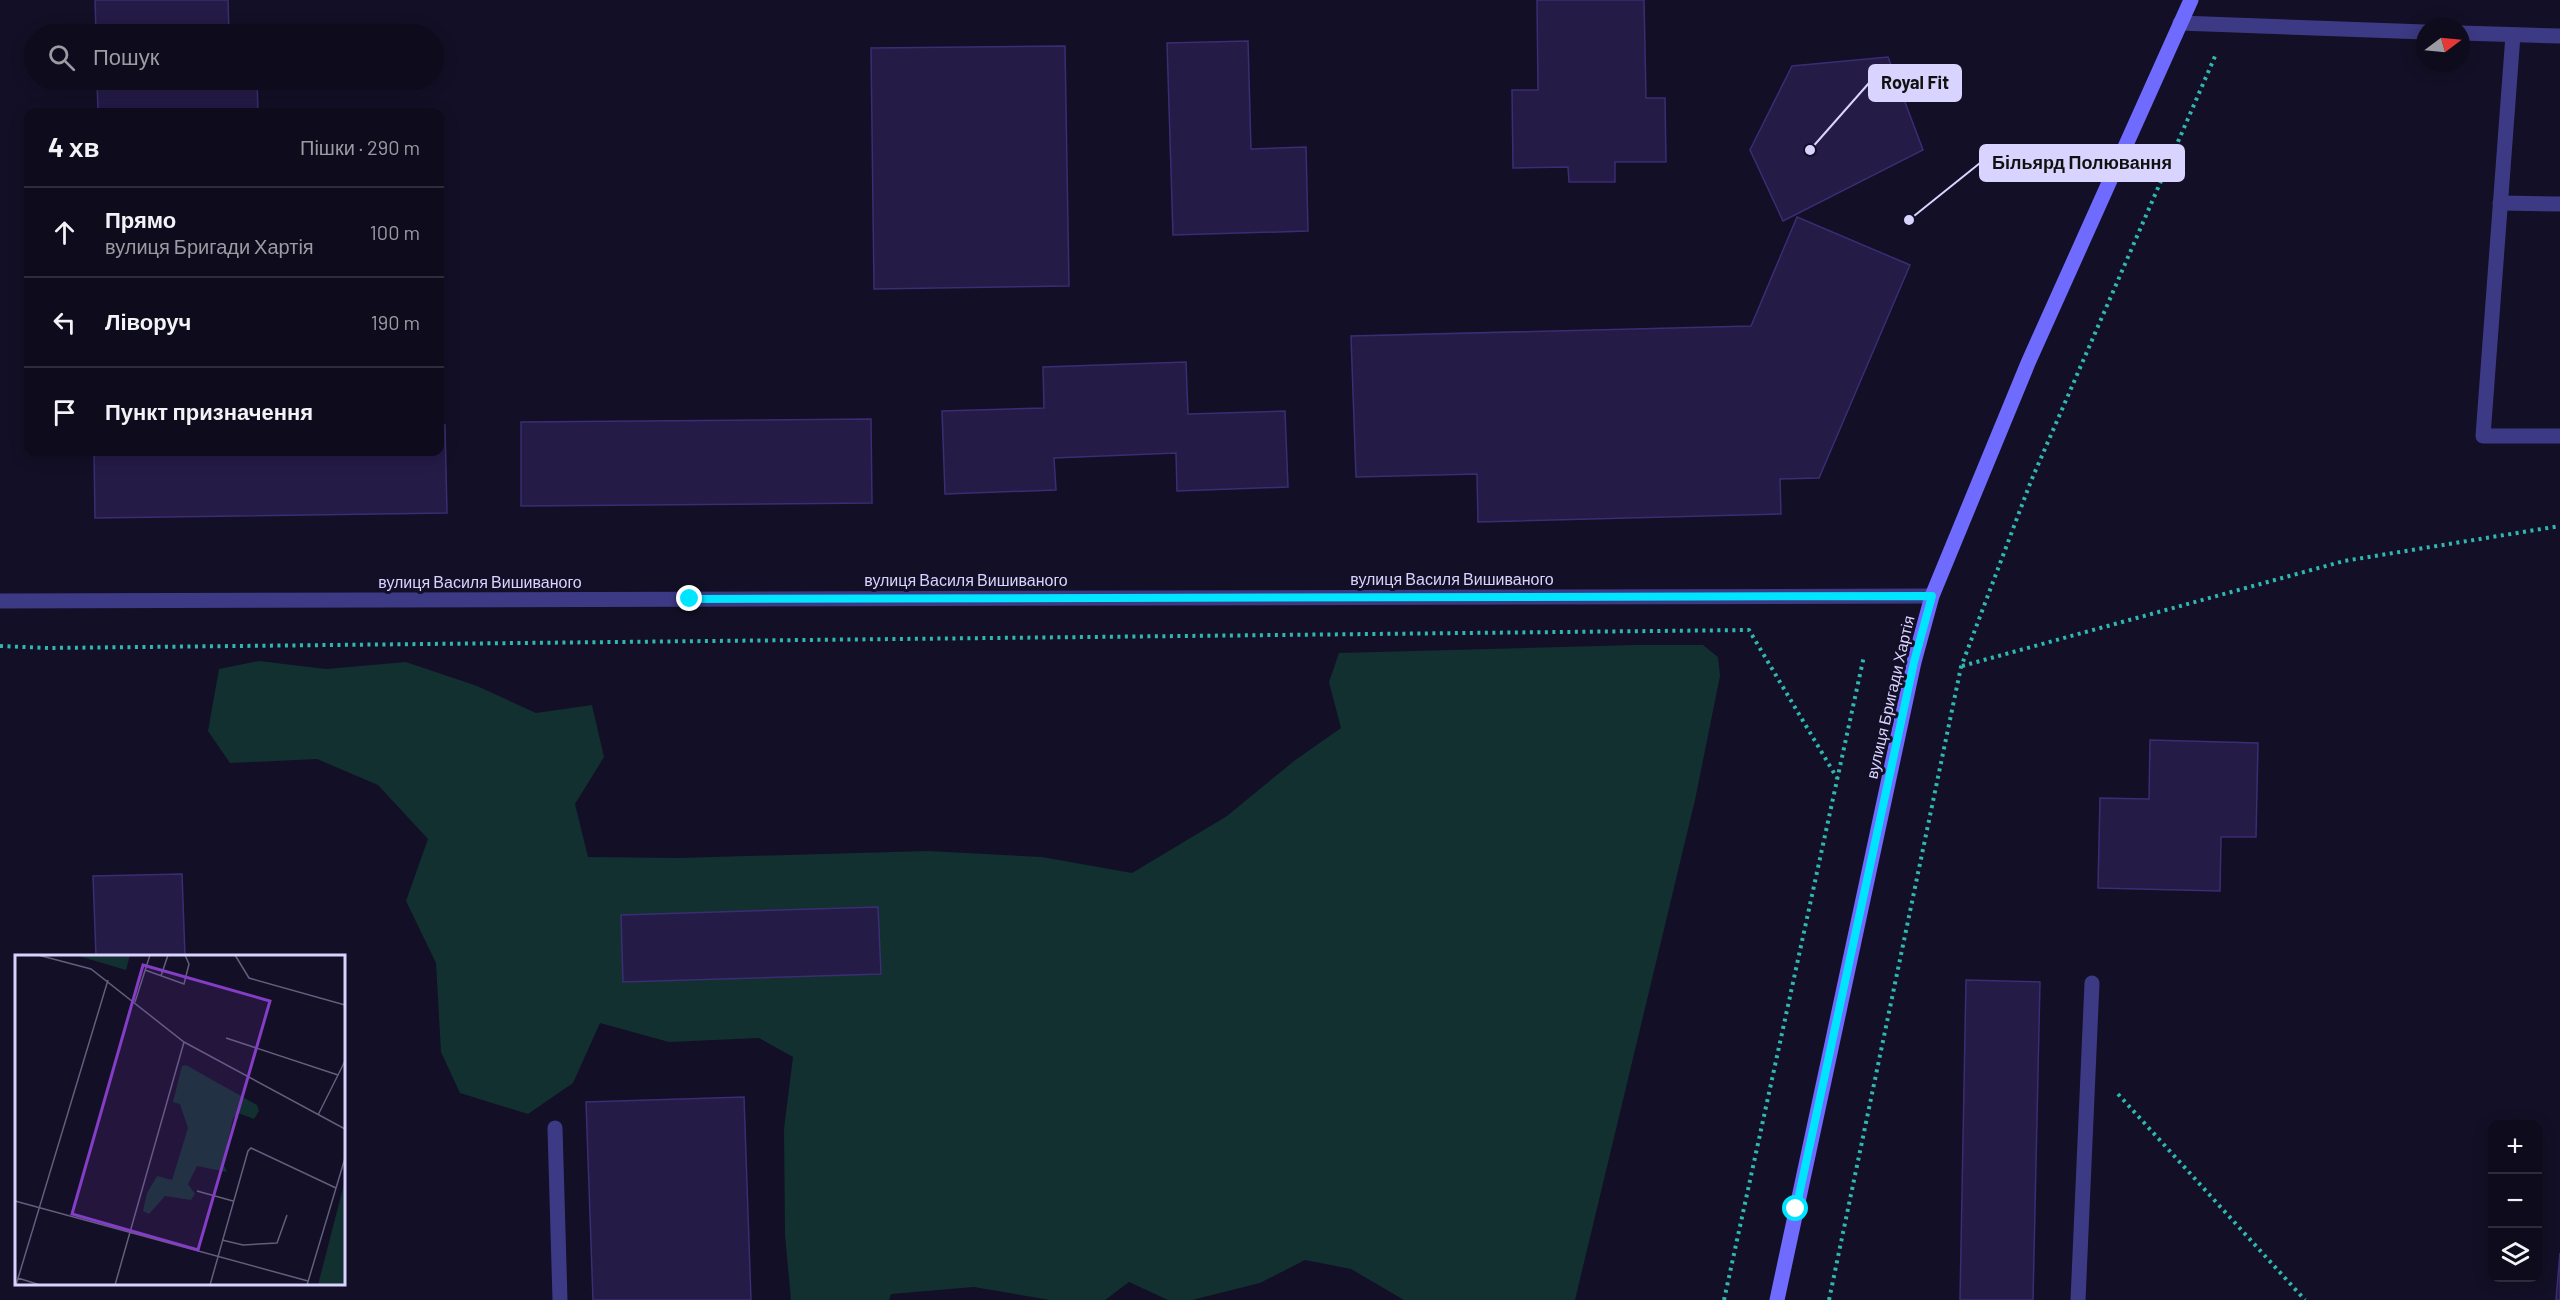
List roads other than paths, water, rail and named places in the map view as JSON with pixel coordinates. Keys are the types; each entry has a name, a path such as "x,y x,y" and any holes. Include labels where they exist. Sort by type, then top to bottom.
{"street":[{"name":"вулиця Бригади Хартія","path":"1777,1300 1912,674 1932,596 2028,363 2191,0"},
{"path":"2180,24 2416,32"},
{"path":"2470,33 2560,36"},
{"path":"2513,35 2483,436 2560,436"},
{"path":"2500,203 2560,204"},
{"name":"вулиця Василя Вишиваного","path":"0,601 1932,596"},
{"path":"2078,1300 2092,984"},
{"path":"555,1128 560,1300"}],"place":[{"name":"Royal Fit","path":"1810,150"},
{"name":"Більярд Полювання","path":"1909,220"}]}
